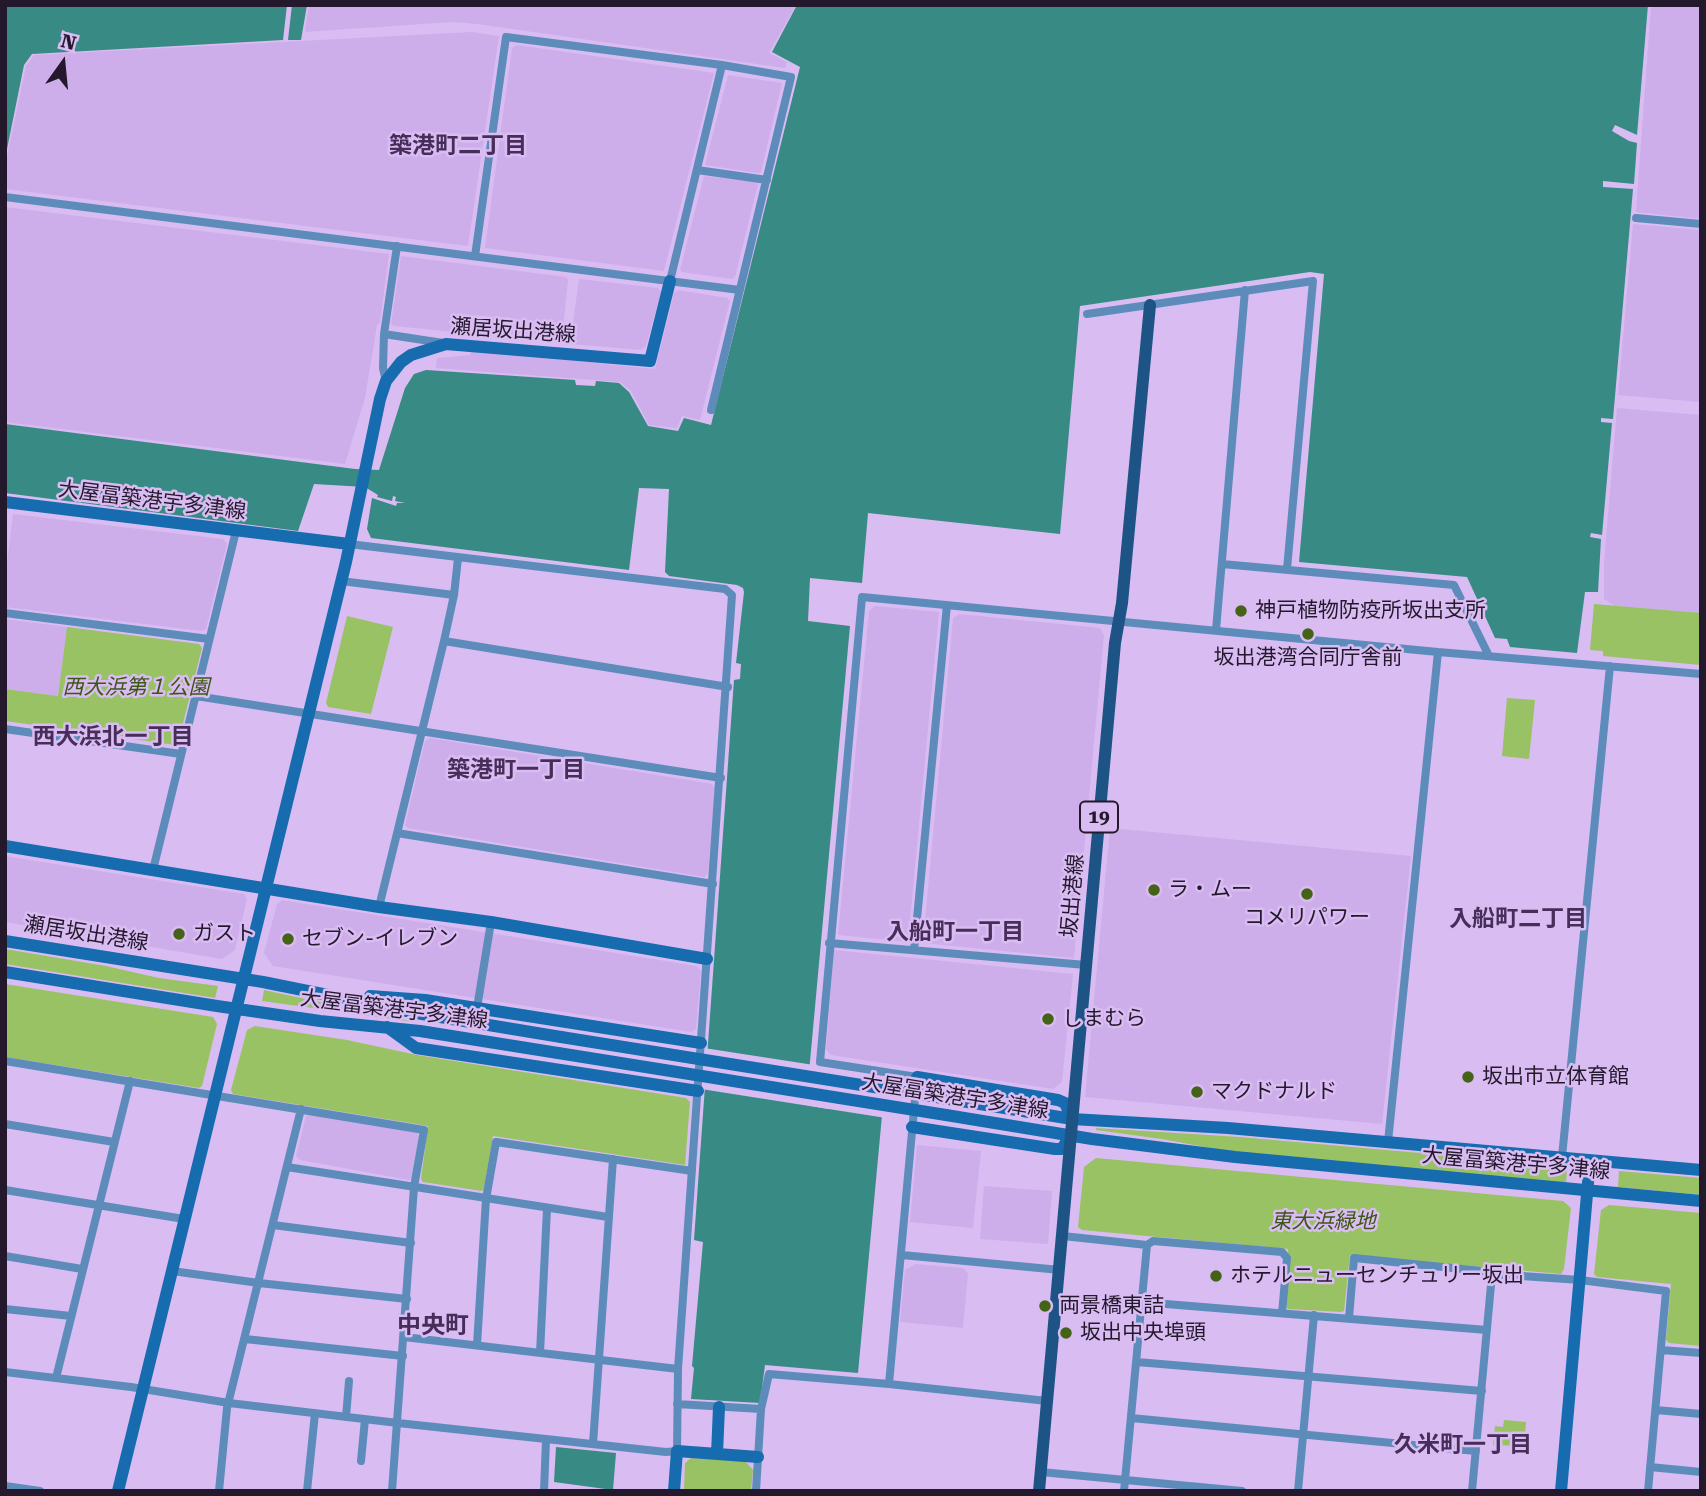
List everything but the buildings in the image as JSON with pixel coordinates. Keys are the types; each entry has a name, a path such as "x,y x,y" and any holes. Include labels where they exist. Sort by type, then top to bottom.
{"main road":[{"name":"瀬居坂出港線","path":"349,544 380,399 387,381 401,362 411,355 446,344 650,361 670,281"},
{"name":"坂出港線","path":"1039,1491 1086,965 1150,305"},
{"name":"大屋冨築港宇多津線","path":"5,502 349,544"},
{"path":"118,1491 349,544"},
{"path":"5,846 379,907 491,922 707,960"},
{"name":"瀬居坂出港線","path":"5,941 243,979"},
{"path":"5,972 236,1009"},
{"name":"大屋冨築港宇多津線","path":"243,979 422,1014 1072,1119 1228,1128 1701,1170"},
{"path":"324,993 425,1000 701,1043"},
{"name":"大屋冨築港宇多津線","path":"236,1009 387,1027 558,1053 1070,1136 1268,1160 1701,1200"},
{"path":"387,1027 404,1042 416,1048 698,1091"},
{"path":"917,1077 1058,1100 1065,1103 1072,1119"},
{"path":"912,1127 1055,1149 1062,1149 1070,1136"},
{"path":"1561,1491 1590,1160"},
{"path":"718,1454 719,1407"},
{"path":"674,1491 677,1451 758,1457"}],"street":[{"path":"475,256 506,37 722,65 791,77 712,410"},
{"path":"670,281 722,65"},
{"path":"697,170 766,180"},
{"path":"5,197 740,290"},
{"path":"1636,218 1701,224"},
{"path":"387,381 383,368 384,334 397,246"},
{"path":"1087,314 1313,281 1287,569"},
{"path":"1216,631 1245,290"},
{"path":"384,334 446,344"},
{"path":"153,870 236,531"},
{"path":"5,1372 346,1417 546,1440 677,1451 678,1369 733,595 725,589 349,544"},
{"path":"379,907 444,641 454,595 458,558"},
{"path":"1222,564 1454,585 1489,656"},
{"path":"341,581 454,595"},
{"path":"889,1384 917,1077 820,1062 862,597 1438,652 1701,674"},
{"path":"914,950 947,605"},
{"path":"5,613 209,639"},
{"path":"444,641 728,687"},
{"path":"1388,1142 1438,652"},
{"path":"1562,1157 1610,666"},
{"path":"196,696 721,778"},
{"path":"5,729 181,754"},
{"path":"397,833 713,884"},
{"path":"477,1008 491,922"},
{"path":"829,943 1086,965"},
{"path":"5,1061 424,1130 414,1187 392,1491"},
{"path":"55,1378 130,1081"},
{"path":"219,1491 227,1408 301,1109"},
{"path":"5,1124 114,1142"},
{"path":"477,1345 486,1199 496,1142 692,1171"},
{"path":"593,1444 613,1159"},
{"path":"287,1167 608,1217"},
{"path":"5,1190 184,1219"},
{"path":"540,1353 547,1209"},
{"path":"273,1225 411,1243"},
{"path":"1063,1236 1147,1245 1153,1241 1282,1252 1287,1258 1282,1313"},
{"path":"1124,1491 1147,1245"},
{"path":"902,1255 1060,1270"},
{"path":"5,1256 82,1269"},
{"path":"1349,1318 1354,1258 1666,1291 1648,1491"},
{"path":"172,1271 407,1298"},
{"path":"1472,1491 1493,1274"},
{"path":"1142,1302 1487,1330"},
{"path":"5,1309 71,1316"},
{"path":"1298,1491 1314,1315"},
{"path":"404,1337 678,1369"},
{"path":"245,1339 403,1356"},
{"path":"1661,1350 1701,1353"},
{"path":"1137,1362 1482,1391"},
{"path":"756,1491 761,1409 769,1374 1047,1401"},
{"path":"346,1417 349,1381"},
{"path":"677,1404 761,1409"},
{"path":"1656,1410 1701,1414"},
{"path":"307,1491 315,1413"},
{"path":"1131,1418 1476,1451"},
{"path":"361,1461 365,1419"},
{"path":"544,1491 546,1440"},
{"path":"1650,1467 1701,1472"},
{"path":"1041,1472 1242,1491"},
{"path":"5,1486 40,1491"}],"shaded area":[{"path":"5,5 287,5 283,40 32,54 24,65 5,159"},
{"path":"292,5 307,5 301,40 288,40"},
{"path":"309,5 796,5 769,53 787,62 785,68 452,22 305,32"},
{"path":"797,5 1648,5 1637,135 1615,125 1612,131 1637,143 1634,184 1603,181 1603,187 1633,189 1613,419 1601,418 1601,422 1612,423 1602,535 1591,533 1590,537 1601,539 1598,592 1585,592 1577,653 1510,647 1507,639 1495,638 1467,577 1299,562 1324,274 1310,272 1080,306 1060,534 868,513 862,583 810,578 808,621 850,626 806,1105 828,1109 884,1094 858,1373 765,1365 760,1403 691,1399 703,1242 694,1240 734,680 740,679 741,664 736,663 744,592 743,588 737,585 669,576 665,572 669,489 639,488 629,570 371,538 367,529 372,498 396,506 397,503 405,503 395,501 396,497 393,496 392,501 377,497 378,495 365,487 314,484 298,531 5,493 5,424 379,470 405,388 414,374 426,370 575,380 576,385 595,386 596,381 619,383 629,392 648,426 678,431 684,418 711,425 800,67 772,52"},
{"path":"1651,5 1701,5 1701,219 1636,212"},
{"path":"472,32 499,36 468,246 5,189 5,166 26,66 34,55"},
{"path":"517,45 714,73 664,271 485,248 512,48"},
{"path":"728,75 782,83 761,172 758,173 705,165"},
{"path":"704,176 758,184 735,277 732,279 680,270"},
{"path":"5,207 389,254 380,323 377,325 365,398 345,464 5,422"},
{"path":"1633,224 1701,230 1701,402 1618,395"},
{"path":"401,256 566,277 568,280 562,339 558,342 394,326 391,324"},
{"path":"579,279 658,288 661,292 646,346 641,350 570,344"},
{"path":"678,290 727,298 730,301 700,420 682,416 677,428 649,425 631,391 620,382 436,368 437,358 470,355 471,350 655,369 674,293"},
{"path":"1617,408 1701,415 1701,613 1615,606 1604,599 1604,563"},
{"path":"13,514 223,539 227,544 206,629 202,631 5,607 5,580"},
{"path":"875,606 939,612 908,942 838,935 869,611"},
{"path":"959,614 1100,628 1104,635 1074,958 923,943 953,618"},
{"path":"5,619 67,627 58,696 5,689"},
{"path":"430,738 712,784 715,788 708,873 704,877 408,828 405,825 425,741"},
{"path":"1110,828 1411,856 1382,1124 1085,1097"},
{"path":"5,856 244,894 247,899 235,950 222,959 5,922"},
{"path":"282,900 697,966 701,971 696,1029 691,1032 273,966 264,953 277,904"},
{"path":"834,950 1073,974 1062,1082 1053,1089 831,1055 826,1049"},
{"path":"311,1114 416,1132 419,1136 413,1178 409,1180 300,1160 296,1156 306,1116"},
{"path":"917,1145 981,1151 973,1228 910,1222"},
{"path":"984,1186 1052,1191 1048,1244 980,1239"},
{"path":"916,1264 963,1268 968,1274 963,1328 900,1322 905,1270"},
{"path":"556,1447 616,1453 613,1490 554,1482"}],"green space":[{"path":"1594,604 1701,613 1701,665 1603,656 1603,651 1590,650"},
{"path":"347,616 393,627 371,714 328,707 326,703"},
{"name":"西大浜第１公園","path":"67,627 199,644 202,648 178,743 175,745 5,721 5,689 58,696"},
{"path":"1507,698 1535,700 1529,759 1502,756"},
{"path":"5,949 159,978 218,986 215,998 5,964"},
{"path":"5,984 213,1017 217,1024 202,1086 199,1088 5,1057"},
{"path":"264,990 287,995 415,1022 262,1001"},
{"path":"255,1026 686,1098 690,1102 685,1165 493,1136 482,1191 423,1182 421,1179 428,1126 233,1094 231,1090 247,1030"},
{"path":"1096,1128 1240,1137 1499,1160 1533,1168 1567,1171 1566,1183 1237,1153"},
{"name":"東大浜緑地","path":"1096,1158 1563,1201 1571,1208 1564,1269 1561,1274 1350,1255 1344,1311 1288,1309 1285,1305 1288,1249 1082,1230 1078,1227 1084,1167"},
{"path":"1619,1171 1701,1178 1701,1195 1618,1187"},
{"path":"1609,1205 1701,1213 1701,1346 1669,1343 1666,1340 1671,1284 1597,1277 1594,1274 1601,1210"},
{"path":"1504,1420 1526,1422 1524,1446 1493,1445 1495,1426 1503,1427"},
{"path":"691,1458 745,1461 753,1470 751,1491 684,1490 685,1463"}],"pier":[{"path":"704,1048 814,1065 810,1103 825,1105 827,1084 888,1094 886,1118 701,1089"}],"place":[{"name":"神戸植物防疫所坂出支所","path":"1241,611"},
{"name":"坂出港湾合同庁舎前","path":"1308,634"},
{"name":"ラ・ムー","path":"1154,890"},
{"name":"コメリパワー","path":"1307,894"},
{"name":"ガスト","path":"179,934"},
{"name":"セブン-イレブン","path":"288,939"},
{"name":"しまむら","path":"1048,1019"},
{"name":"坂出市立体育館","path":"1468,1077"},
{"name":"マクドナルド","path":"1197,1092"},
{"name":"ホテルニューセンチュリー坂出","path":"1216,1276"},
{"name":"両景橋東詰","path":"1045,1306"},
{"name":"坂出中央埠頭","path":"1066,1333"}],"district":[{"name":"築港町二丁目","path":"458,146"},
{"name":"西大浜北一丁目","path":"113,737"},
{"name":"築港町一丁目","path":"516,770"},
{"name":"入船町二丁目","path":"1518,919"},
{"name":"入船町一丁目","path":"955,932"},
{"name":"中央町","path":"433,1326"},
{"name":"久米町一丁目","path":"1463,1445"}]}
